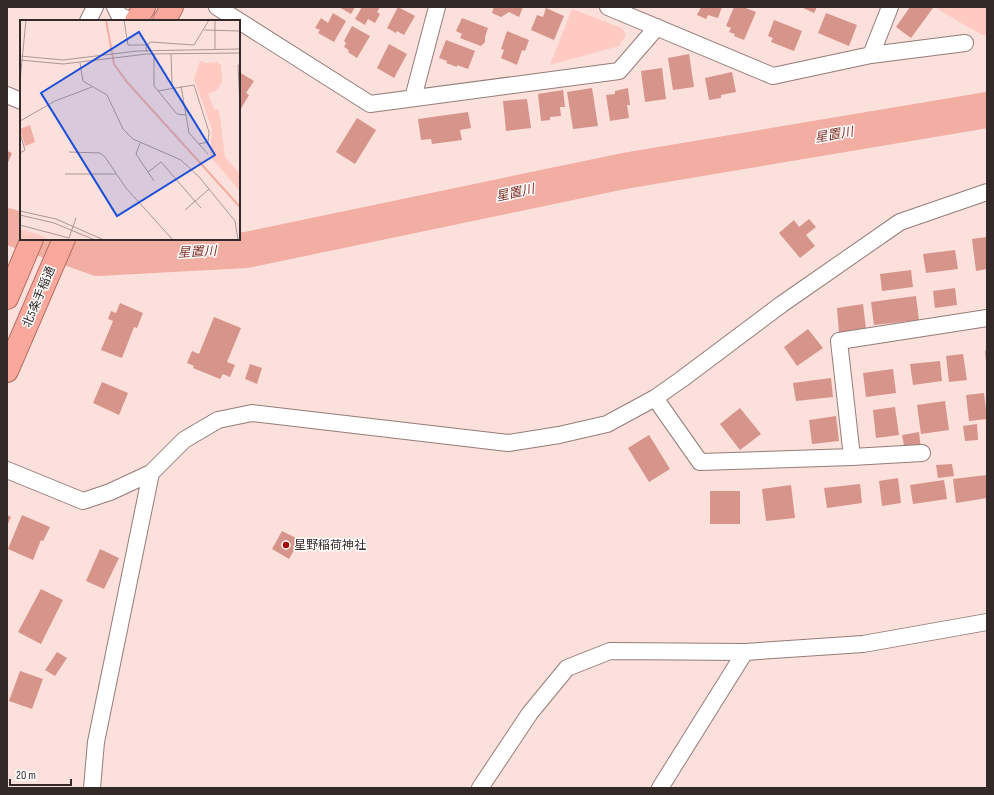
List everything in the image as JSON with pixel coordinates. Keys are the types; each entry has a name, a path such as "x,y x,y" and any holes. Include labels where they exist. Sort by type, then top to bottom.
{"highway":[{"path":"137,20 144,7"},
{"path":"165,20 172,7"},
{"path":"7,298 32,240"},
{"name":"北5条手稲通","path":"11,363 64,240"}],"street":[{"path":"88,20 95,7"},
{"path":"115,7 119,15 129,20"},
{"path":"218,7 238,20"},
{"path":"413,98 437,7"},
{"path":"608,7 773,76 871,55 965,43"},
{"path":"871,55 890,7"},
{"path":"240,21 370,104 619,71 657,27"},
{"path":"7,95 20,101"},
{"path":"7,470 83,502 110,492 151,473 184,440 218,420 252,413 508,443 559,436 607,424 655,398 782,304 900,222 987,192"},
{"path":"852,457 838,341 987,318"},
{"path":"655,398 700,462 922,453"},
{"path":"92,788 96,742 151,473"},
{"path":"480,788 530,712 567,668 610,651 745,652 863,644 987,622"},
{"path":"660,788 745,652"}],"shaded area":[{"path":"934,7 987,7 987,35 982,35"},
{"path":"572,9 622,28 626,35 619,46 550,65"}],"building":[{"path":"339,7 355,7 351,14"},
{"path":"362,7 380,7 377,12 380,14 375,23 368,19 365,25 355,19"},
{"path":"398,7 415,16 404,35 387,28"},
{"path":"494,7 523,7 519,17 509,12 501,17 492,13"},
{"path":"701,7 722,7 718,18 708,15 706,19 697,15"},
{"path":"734,7 743,7 756,12 744,40 734,36 735,34 729,32 731,28 726,26"},
{"path":"801,7 817,7 814,13"},
{"path":"910,7 933,8 911,38 896,27"},
{"path":"546,8 564,16 554,40 531,30 537,15 543,17"},
{"path":"333,13 346,21 334,42 318,33 320,30 315,28 321,18 328,23"},
{"path":"826,13 857,25 849,46 818,33"},
{"path":"462,18 488,28 485,42 481,46 460,38 462,34 456,31"},
{"path":"774,20 802,31 794,51 771,42 773,38 768,36"},
{"path":"352,26 370,36 357,58 348,52 349,50 344,47 346,43 344,41"},
{"path":"507,31 529,40 525,51 522,50 517,65 501,58 504,50 501,49"},
{"path":"446,40 475,51 468,69 446,63 447,61 439,58"},
{"path":"389,44 407,54 394,78 377,68"},
{"path":"689,54 694,87 673,90 668,58"},
{"path":"662,68 666,99 645,102 641,71"},
{"path":"732,72 736,92 721,95 721,98 709,100 705,78"},
{"path":"240,73 254,81 246,93 249,95 240,110"},
{"path":"592,88 598,126 573,129 567,92"},
{"path":"628,88 630,105 627,105 629,118 610,121 606,95 615,94 615,91"},
{"path":"563,90 565,107 560,107 561,116 550,117 550,120 541,121 538,94"},
{"path":"527,99 531,128 506,131 503,101"},
{"path":"468,112 471,128 460,130 462,140 432,144 431,139 421,140 418,119"},
{"path":"357,118 376,130 355,164 336,152"},
{"path":"7,151 12,153 7,165"},
{"path":"809,219 816,227 806,235 815,246 800,258 779,233 794,220 799,227"},
{"path":"987,237 987,269 976,271 972,239"},
{"path":"955,250 958,269 926,273 923,254"},
{"path":"911,270 913,287 882,291 880,274"},
{"path":"955,288 957,305 935,308 933,291"},
{"path":"916,296 919,320 874,325 871,302"},
{"path":"120,303 143,313 137,328 134,327 122,358 101,350 113,321 108,319 111,311 116,313"},
{"path":"863,304 866,329 839,333 837,308"},
{"path":"214,317 241,328 227,362 235,365 230,377 223,374 220,379 193,368 194,366 187,363 192,351 199,354"},
{"path":"808,329 823,348 797,366 784,347"},
{"path":"987,350 987,362 986,362 985,351"},
{"path":"963,354 967,380 949,382 946,356"},
{"path":"940,361 942,381 913,385 910,364"},
{"path":"250,364 262,368 257,384 245,379"},
{"path":"893,369 896,393 866,397 863,373"},
{"path":"831,378 833,397 796,401 793,383"},
{"path":"102,382 128,393 119,415 93,403"},
{"path":"984,393 987,419 969,421 966,395"},
{"path":"945,401 949,430 921,434 917,405"},
{"path":"895,407 899,435 876,438 873,410"},
{"path":"740,408 761,434 740,450 720,424"},
{"path":"836,416 839,441 812,444 809,420"},
{"path":"977,424 978,440 965,441 963,426"},
{"path":"919,432 921,449 905,451 902,435"},
{"path":"649,435 670,469 649,482 628,448"},
{"path":"952,464 954,476 938,478 936,465"},
{"path":"987,475 987,498 956,503 953,479"},
{"path":"898,478 901,503 882,506 879,481"},
{"path":"944,480 947,499 913,504 910,485"},
{"path":"860,484 862,503 827,508 824,488"},
{"path":"791,485 795,518 766,521 762,489"},
{"path":"710,491 740,491 740,524 710,524"},
{"path":"7,515 11,517 7,526"},
{"path":"22,515 50,527 43,541 41,540 33,560 8,549"},
{"name":"星野稲荷神社","path":"282,531 300,540 289,559 272,549"},
{"path":"100,549 119,558 104,589 86,581"},
{"path":"41,589 63,600 41,644 18,632"},
{"path":"57,652 67,658 55,676 45,670"},
{"path":"20,671 43,679 32,709 9,701"}],"waterway":[{"name":"星置川","path":"48,240 98,258 246,250 624,171 987,110"},
{"name":"星置川","path":"7,226 20,231"}],"place":[{"name":"星野稲荷神社","path":"286,545"}]}
